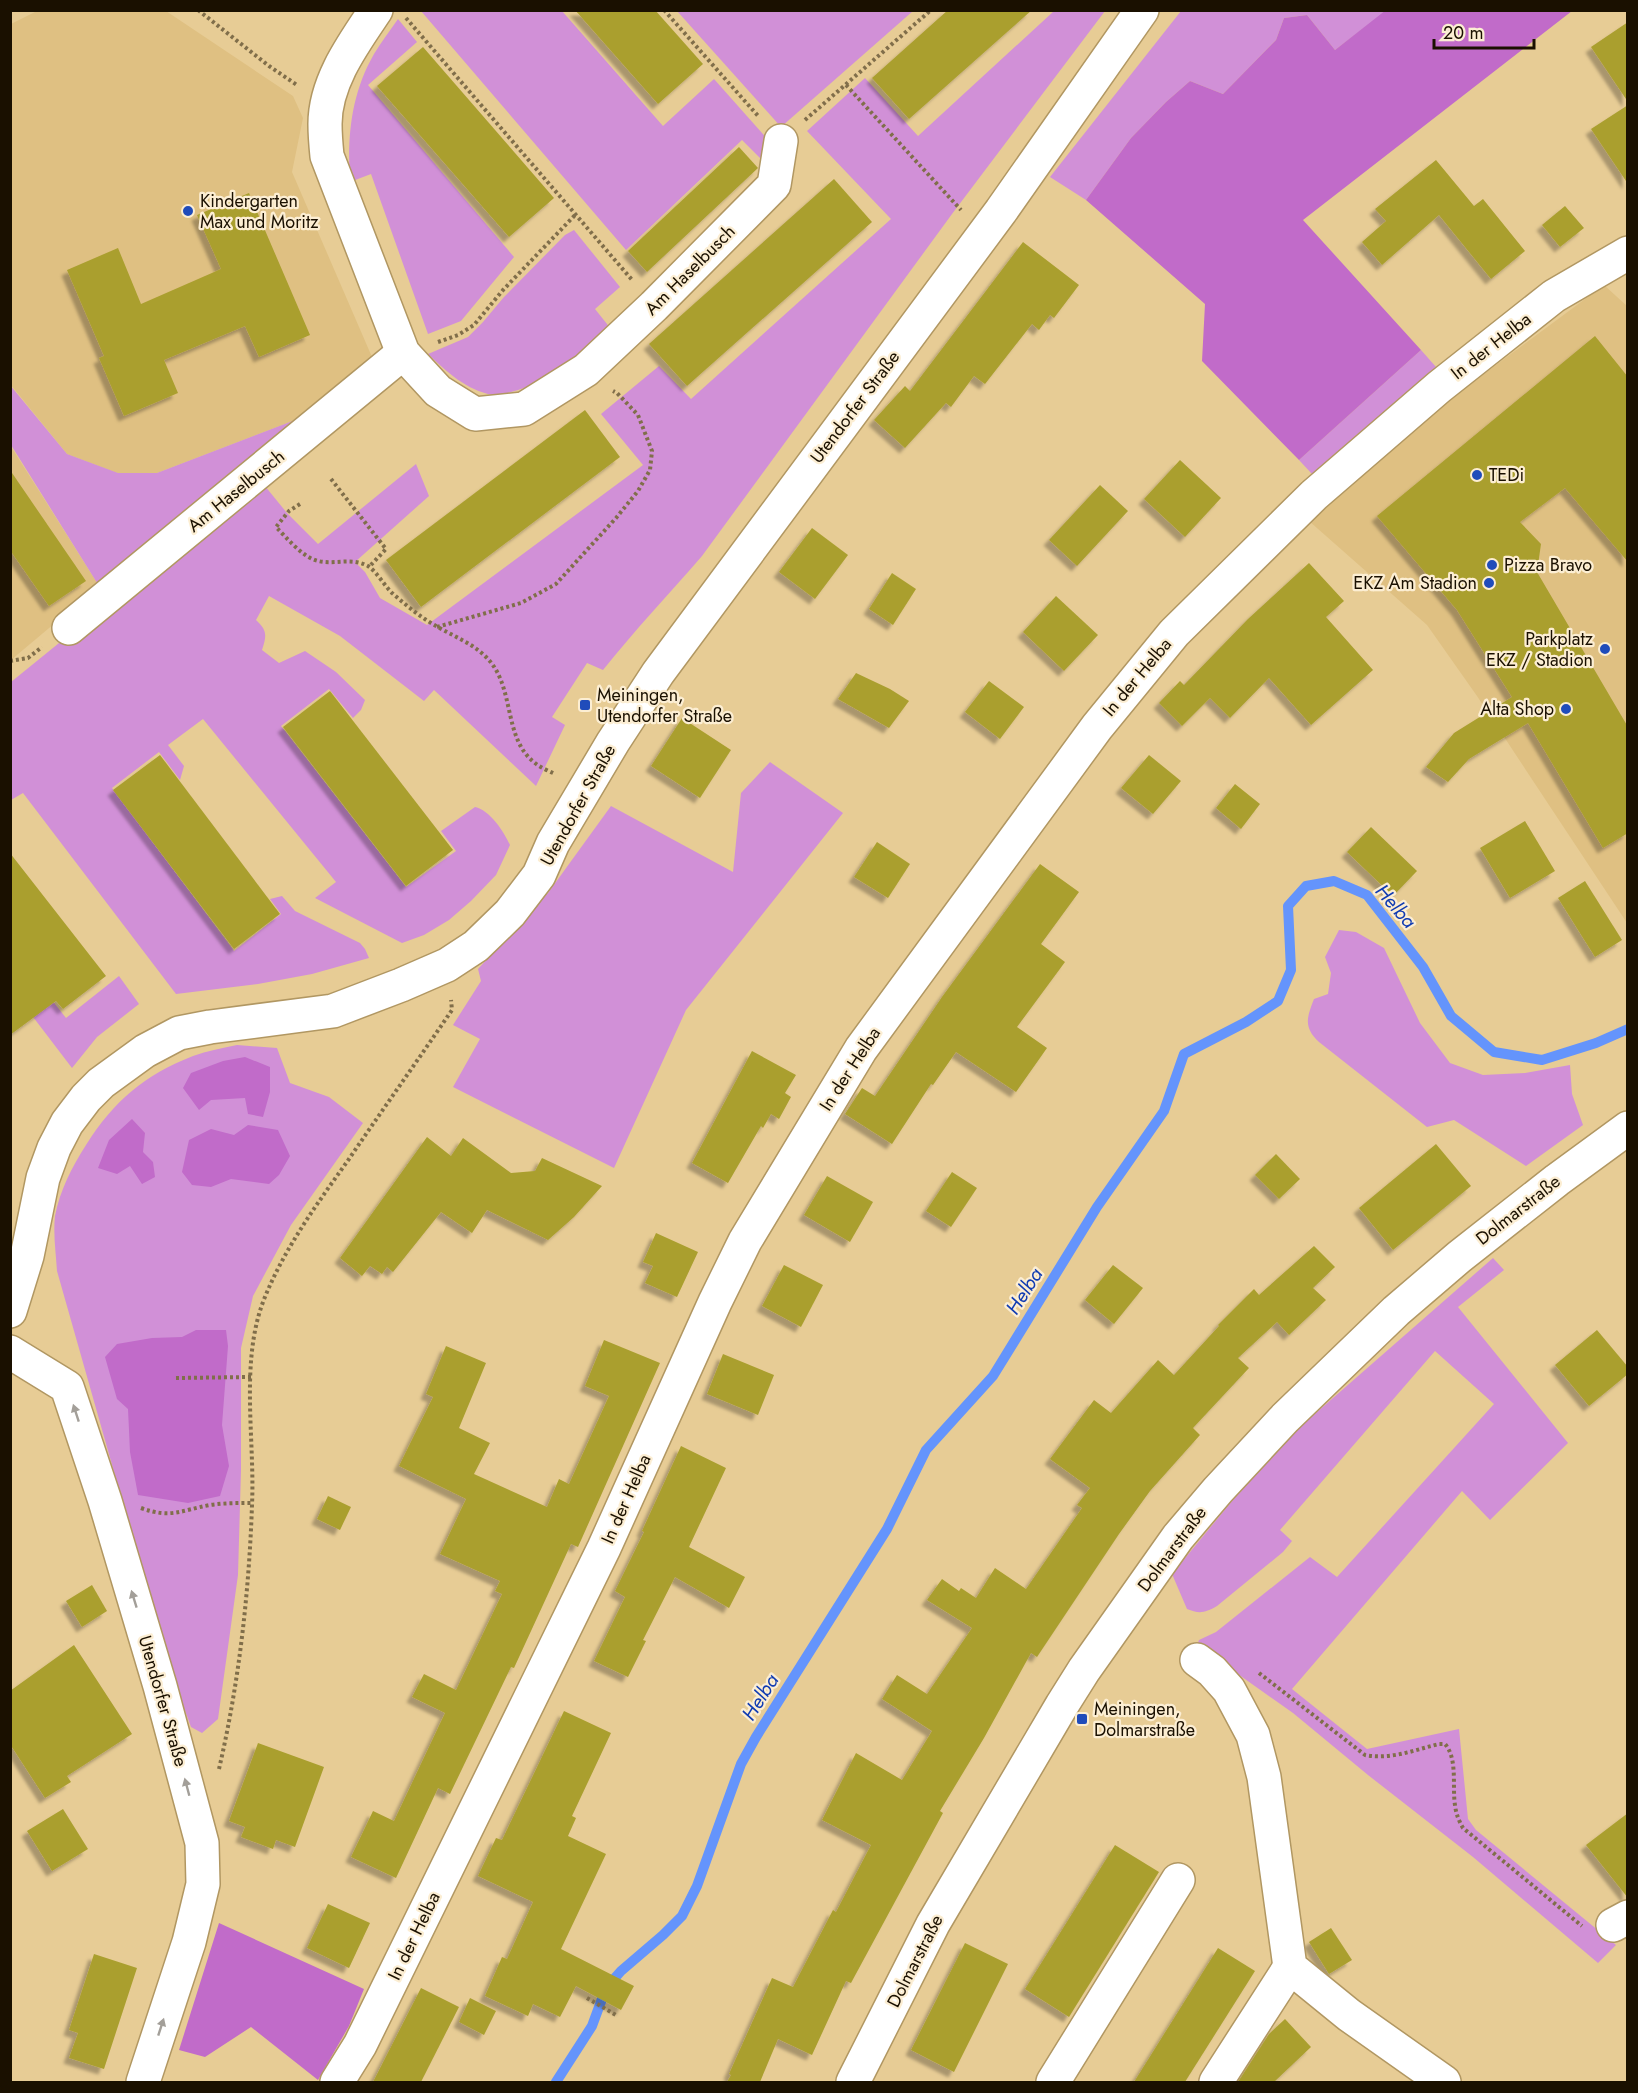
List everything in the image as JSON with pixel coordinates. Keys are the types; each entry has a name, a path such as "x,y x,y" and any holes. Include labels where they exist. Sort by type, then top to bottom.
{"street":[{"name":"Am Haselbusch","path":"376,10 349,52 331,88 325,122 327,156 403,353 438,391 475,414 524,409 586,370 654,306 774,185 781,141"},
{"name":"Utendorfer Straße","path":"10,1311 27,1256 43,1178 54,1148 67,1123 86,1098 125,1064 179,1033 333,1011 401,985 447,965 476,946 510,913 539,874 553,843 658,673 983,234 1142,10"},
{"name":"In der Helba","path":"337,2082 360,2045 604,1548 715,1302 745,1241 861,1049 1097,727 1174,633 1314,495 1438,387 1554,296 1628,253"},
{"name":"Am Haselbusch","path":"69,628 403,353"},
{"name":"Dolmarstraße","path":"853,2082 933,1924 1062,1705 1178,1537 1285,1418 1396,1311 1468,1250 1628,1128"},
{"name":"Utendorfer Straße","path":"10,1352 67,1387 105,1501 160,1686 202,1843 203,1884 189,1942 143,2082"},
{"path":"1197,1660 1212,1671 1229,1690 1253,1735 1264,1777 1290,1967 1216,2082"},
{"path":"1053,2082 1178,1880"},
{"path":"1290,1967 1349,2015 1444,2082"}],"path":[{"path":"198,10 268,66 328,105"},
{"path":"400,10 654,306"},
{"path":"664,10 781,141 931,10"},
{"path":"846,85 983,234"},
{"path":"403,353 458,336 474,325 503,290 576,214"},
{"path":"437,627 521,603 556,584 616,518 638,491 650,470 652,451 638,415 617,393 572,378"},
{"path":"331,479 386,549 369,567"},
{"path":"300,504 289,511 276,527 298,549 316,561 354,561 369,567 390,591 416,613 437,627 470,643 488,658 506,689 517,737 523,749 534,762 584,791"},
{"path":"219,1770 246,1599 252,1503 251,1377 256,1332 263,1303 293,1242 452,1010 447,965"},
{"path":"176,1378 251,1377"},
{"path":"105,1501 123,1502 154,1513 180,1513 208,1506 252,1503"},
{"path":"1257,1671 1365,1755 1379,1758 1445,1744 1452,1757 1455,1806 1457,1817 1463,1828 1584,1928 1604,1930 1620,1921"},
{"path":"587,1998 616,2015"}],"shaded area":[{"path":"1386,10 1572,11 1303,220 1421,350 1299,460 1202,361 1205,304 1086,200 1131,138 1166,102 1190,81 1223,94 1276,40 1284,18 1307,15 1335,50"},
{"path":"37,11 166,11 293,96 303,118 292,172 372,357 316,412 157,473 117,473 67,454 11,385 11,24"},
{"path":"421,11 562,11 663,126 714,79 771,143 766,164 742,140 626,250"},
{"path":"677,11 913,11 781,127"},
{"path":"1054,11 1105,11 952,214 702,556 603,670 587,663 552,717 565,725 536,786 434,690 424,701 340,636 269,596 256,620 265,633 262,650 279,663 305,651 336,672 365,700 361,710 353,718 329,689 281,726 406,887 456,851 441,831 475,807 491,817 510,845 496,875 471,901 449,920 424,935 402,943 315,898 336,882 203,719 168,745 184,766 180,780 159,752 112,788 234,951 281,914 270,899 282,896 295,911 360,943 369,958 312,974 258,984 176,994 23,793 11,800 11,682 260,480 287,513 318,544 416,464 429,496 355,562 365,572 380,598 427,625 643,465 601,414 659,366 691,399 891,219 807,131 865,78 918,136"},
{"path":"1181,11 1386,11 1335,50 1307,15 1284,18 1276,40 1223,94 1190,81 1166,102 1131,138 1086,200 1050,177"},
{"path":"398,19 417,42 368,85 514,257 461,321 428,334 371,174 350,182 350,132 360,85 374,54"},
{"path":"574,230 620,287 595,309 611,329 552,374 525,387 497,395 483,393 466,385 428,354 468,337 565,235"},
{"path":"1604,285 1627,306 1627,923 1477,696 1427,625 1309,521 1449,400"},
{"path":"1421,350 1436,367 1312,474 1299,460"},
{"path":"10,385 67,454 118,473 157,473 316,412 99,586 11,445"},
{"path":"10,445 99,586 11,660 10,660"},
{"path":"770,762 843,813 686,1010 614,1168 453,1087 480,1039 453,1025 481,981 478,969 548,893 611,806 733,872 741,793"},
{"path":"1339,930 1356,932 1384,948 1420,1023 1450,1063 1483,1075 1525,1073 1570,1065 1572,1094 1583,1125 1526,1166 1454,1120 1427,1127 1319,1042 1310,1031 1308,1017 1314,999 1328,994 1331,973 1325,957"},
{"path":"11,948 66,1018 119,976 139,1004 97,1037 72,1068 11,988"},
{"path":"237,1045 277,1048 290,1083 329,1097 363,1123 291,1225 253,1296 241,1348 238,1575 218,1719 202,1733 191,1727 170,1669 57,1271 54,1223 60,1197 76,1162 97,1129 119,1103 145,1081 175,1063 198,1054"},
{"path":"245,1057 270,1067 270,1092 263,1117 248,1114 245,1098 211,1100 199,1110 183,1088 191,1073 223,1061"},
{"path":"132,1119 145,1133 143,1152 153,1162 155,1177 142,1184 130,1166 117,1174 98,1168 109,1140"},
{"path":"248,1125 278,1130 290,1156 279,1175 269,1184 231,1179 211,1187 192,1185 182,1172 189,1140 211,1129 234,1135"},
{"path":"1493,1258 1504,1270 1458,1307 1568,1443 1490,1520 1462,1491 1292,1689 1367,1749 1459,1729 1468,1819 1476,1830 1616,1945 1598,1963 1473,1857 1293,1713 1197,1645 1199,1640 1216,1632 1310,1557 1337,1577 1494,1404 1435,1351 1280,1530 1292,1541 1283,1552 1217,1606 1205,1611 1195,1612 1187,1609 1172,1574 1232,1501 1301,1426"},
{"path":"196,1330 226,1330 228,1346 222,1425 229,1466 220,1496 188,1503 138,1495 130,1452 128,1409 117,1399 105,1357 117,1344 152,1338 182,1337"},
{"path":"219,1923 364,1989 349,2026 318,2080 251,2027 205,2057 179,2050"}],"building":[{"path":"575,10 655,10 703,64 658,104"},
{"path":"948,10 1032,10 909,119 872,78"},
{"path":"1628,22 1628,102 1591,47"},
{"path":"423,47 554,198 509,237 377,86"},
{"path":"1628,105 1628,184 1591,129"},
{"path":"739,147 758,168 647,272 628,251"},
{"path":"1436,160 1474,206 1483,199 1525,251 1491,279 1439,215 1382,265 1362,242 1386,221 1375,209"},
{"path":"834,179 872,222 687,386 649,344"},
{"path":"249,193 310,335 259,357 245,326 164,360 178,393 124,416 99,358 104,356 67,270 118,248 141,304 221,269 197,215"},
{"path":"1565,206 1584,228 1560,247 1542,225"},
{"path":"1023,242 1079,285 1054,318 1050,315 1039,330 1032,324 985,384 974,376 951,407 946,403 905,448 874,420 905,386 910,391"},
{"name":"EKZ Am Stadion","path":"1595,336 1628,377 1628,562 1565,488 1520,522 1541,544 1537,572 1628,727 1628,833 1603,848 1528,723 1469,759 1448,782 1426,767 1454,733 1512,697 1457,610 1377,516"},
{"path":"585,410 620,457 421,607 386,560"},
{"path":"1180,460 1221,498 1185,537 1144,499"},
{"path":"10,470 86,581 49,606 10,550"},
{"path":"1100,485 1128,511 1077,566 1049,540"},
{"path":"812,528 848,555 815,599 779,572"},
{"path":"1309,563 1344,601 1326,617 1373,670 1311,725 1269,678 1230,718 1210,698 1182,726 1159,703 1180,681 1184,685 1248,619"},
{"path":"892,573 916,589 893,625 869,609"},
{"path":"1056,596 1098,635 1064,671 1023,632"},
{"path":"856,673 909,701 889,728 838,699"},
{"path":"989,681 1024,707 1000,739 965,712"},
{"path":"330,691 453,850 406,886 283,727"},
{"path":"682,718 731,750 700,798 651,766"},
{"path":"160,755 280,914 234,949 113,790"},
{"path":"1149,755 1181,781 1153,814 1121,788"},
{"path":"1235,784 1260,804 1241,829 1216,808"},
{"path":"1525,821 1555,871 1510,898 1480,848"},
{"path":"1371,827 1417,871 1393,896 1347,852"},
{"path":"877,842 910,864 888,898 854,877"},
{"path":"10,853 106,976 63,1009 56,1001 10,1035"},
{"path":"1040,864 1079,892 1041,944 1065,962 1017,1027 1047,1048 1016,1092 956,1052 933,1085 931,1084 892,1144 845,1114 862,1088 875,1096 942,997"},
{"path":"1585,881 1622,940 1595,957 1558,898"},
{"path":"752,1051 796,1075 785,1093 791,1097 779,1119 771,1114 763,1128 761,1126 728,1183 692,1163"},
{"path":"427,1137 451,1156 463,1138 511,1173 535,1171 542,1158 602,1186 574,1217 548,1240 487,1210 472,1233 441,1212 393,1272 387,1267 382,1274 370,1266 362,1276 340,1258"},
{"path":"1436,1144 1471,1186 1393,1250 1359,1208"},
{"path":"1276,1154 1300,1179 1279,1199 1255,1175"},
{"path":"952,1172 977,1188 951,1227 926,1211"},
{"path":"827,1176 873,1202 850,1242 804,1215"},
{"path":"656,1233 698,1252 677,1297 645,1283 653,1266 643,1262"},
{"path":"1314,1246 1335,1267 1313,1288 1326,1300 1289,1335 1277,1322 1238,1358 1249,1368 1193,1428 1200,1435 1150,1491 1037,1657 1031,1653 940,1811 943,1813 851,1983 846,1981 812,2055 778,2039 760,2082 727,2082 772,1978 793,1987 833,1910 836,1912 871,1845 822,1820 856,1753 902,1780 932,1731 882,1699 897,1675 927,1694 972,1628 927,1600 942,1579 959,1591 961,1588 976,1598 995,1568 1026,1589 1082,1508 1077,1505 1090,1488 1050,1459 1094,1400 1111,1413 1158,1360 1174,1375 1218,1325 1254,1289 1259,1295"},
{"path":"784,1265 823,1285 801,1327 762,1306"},
{"path":"1113,1265 1143,1288 1114,1324 1085,1300"},
{"path":"1597,1330 1628,1367 1628,1374 1589,1406 1555,1365"},
{"path":"604,1340 660,1363 578,1547 571,1544 514,1668 511,1667 450,1794 438,1788 396,1878 351,1857 373,1811 394,1821 445,1713 412,1697 424,1674 456,1690 502,1594 495,1591 500,1581 440,1554 466,1499 399,1466 433,1397 426,1394 446,1346 486,1363 459,1428 490,1443 474,1474 547,1507 559,1479 569,1484 609,1396 585,1386"},
{"path":"723,1354 774,1375 758,1415 707,1394"},
{"path":"681,1446 726,1468 689,1547 745,1577 729,1608 675,1577 643,1640 646,1641 628,1677 594,1661 625,1597 615,1591 644,1532 642,1531"},
{"path":"328,1496 351,1507 340,1530 317,1519"},
{"path":"92,1585 107,1611 82,1627 66,1601"},
{"path":"74,1645 132,1734 67,1776 71,1782 45,1798 10,1744 10,1691"},
{"path":"564,1711 611,1733 572,1816 576,1818 568,1836 606,1854 561,1949 634,1986 621,2010 576,1986 560,2017 533,2004 528,2016 485,1996 502,1957 507,1959 533,1902 478,1876 496,1838 502,1840"},
{"path":"258,1743 324,1767 295,1847 276,1840 273,1849 241,1837 245,1827 229,1821"},
{"path":"63,1809 88,1849 52,1871 27,1831"},
{"path":"1628,1813 1628,1898 1586,1845"},
{"path":"1115,1845 1159,1872 1069,2017 1025,1989"},
{"path":"328,1904 370,1923 349,1968 307,1948"},
{"path":"1331,1928 1352,1960 1329,1974 1309,1942"},
{"path":"965,1943 1008,1964 954,2072 911,2050"},
{"path":"1218,1948 1255,1971 1185,2082 1134,2082"},
{"path":"94,1954 137,1968 104,2069 69,2058 78,2033 69,2030"},
{"path":"421,1988 459,2007 421,2082 373,2082"},
{"path":"470,1998 496,2011 484,2035 459,2022"},
{"path":"1285,2019 1311,2047 1274,2082 1238,2082 1269,2034"}],"waterway":[{"name":"Helba","path":"556,2082 592,2026 606,1988 621,1971 682,1916 697,1886 741,1764 756,1737 887,1529 926,1450 993,1376 1097,1207 1164,1111 1184,1054 1246,1022 1278,1001 1291,970 1288,906 1306,886 1334,881 1367,895 1423,967 1451,1016 1494,1052 1542,1060 1596,1043 1628,1029"}],"place":[{"name":"Kindergarten Max und Moritz","path":"188,211"},
{"name":"TEDi","path":"1477,475"},
{"name":"Pizza Bravo","path":"1492,565"},
{"name":"EKZ Am Stadion","path":"1489,583"},
{"name":"Parkplatz EKZ / Stadion","path":"1605,649"},
{"name":"Meiningen, Utendorfer Straße","path":"585,705"},
{"name":"Alta Shop","path":"1566,709"},
{"name":"Meiningen, Dolmarstraße","path":"1082,1719"}]}
